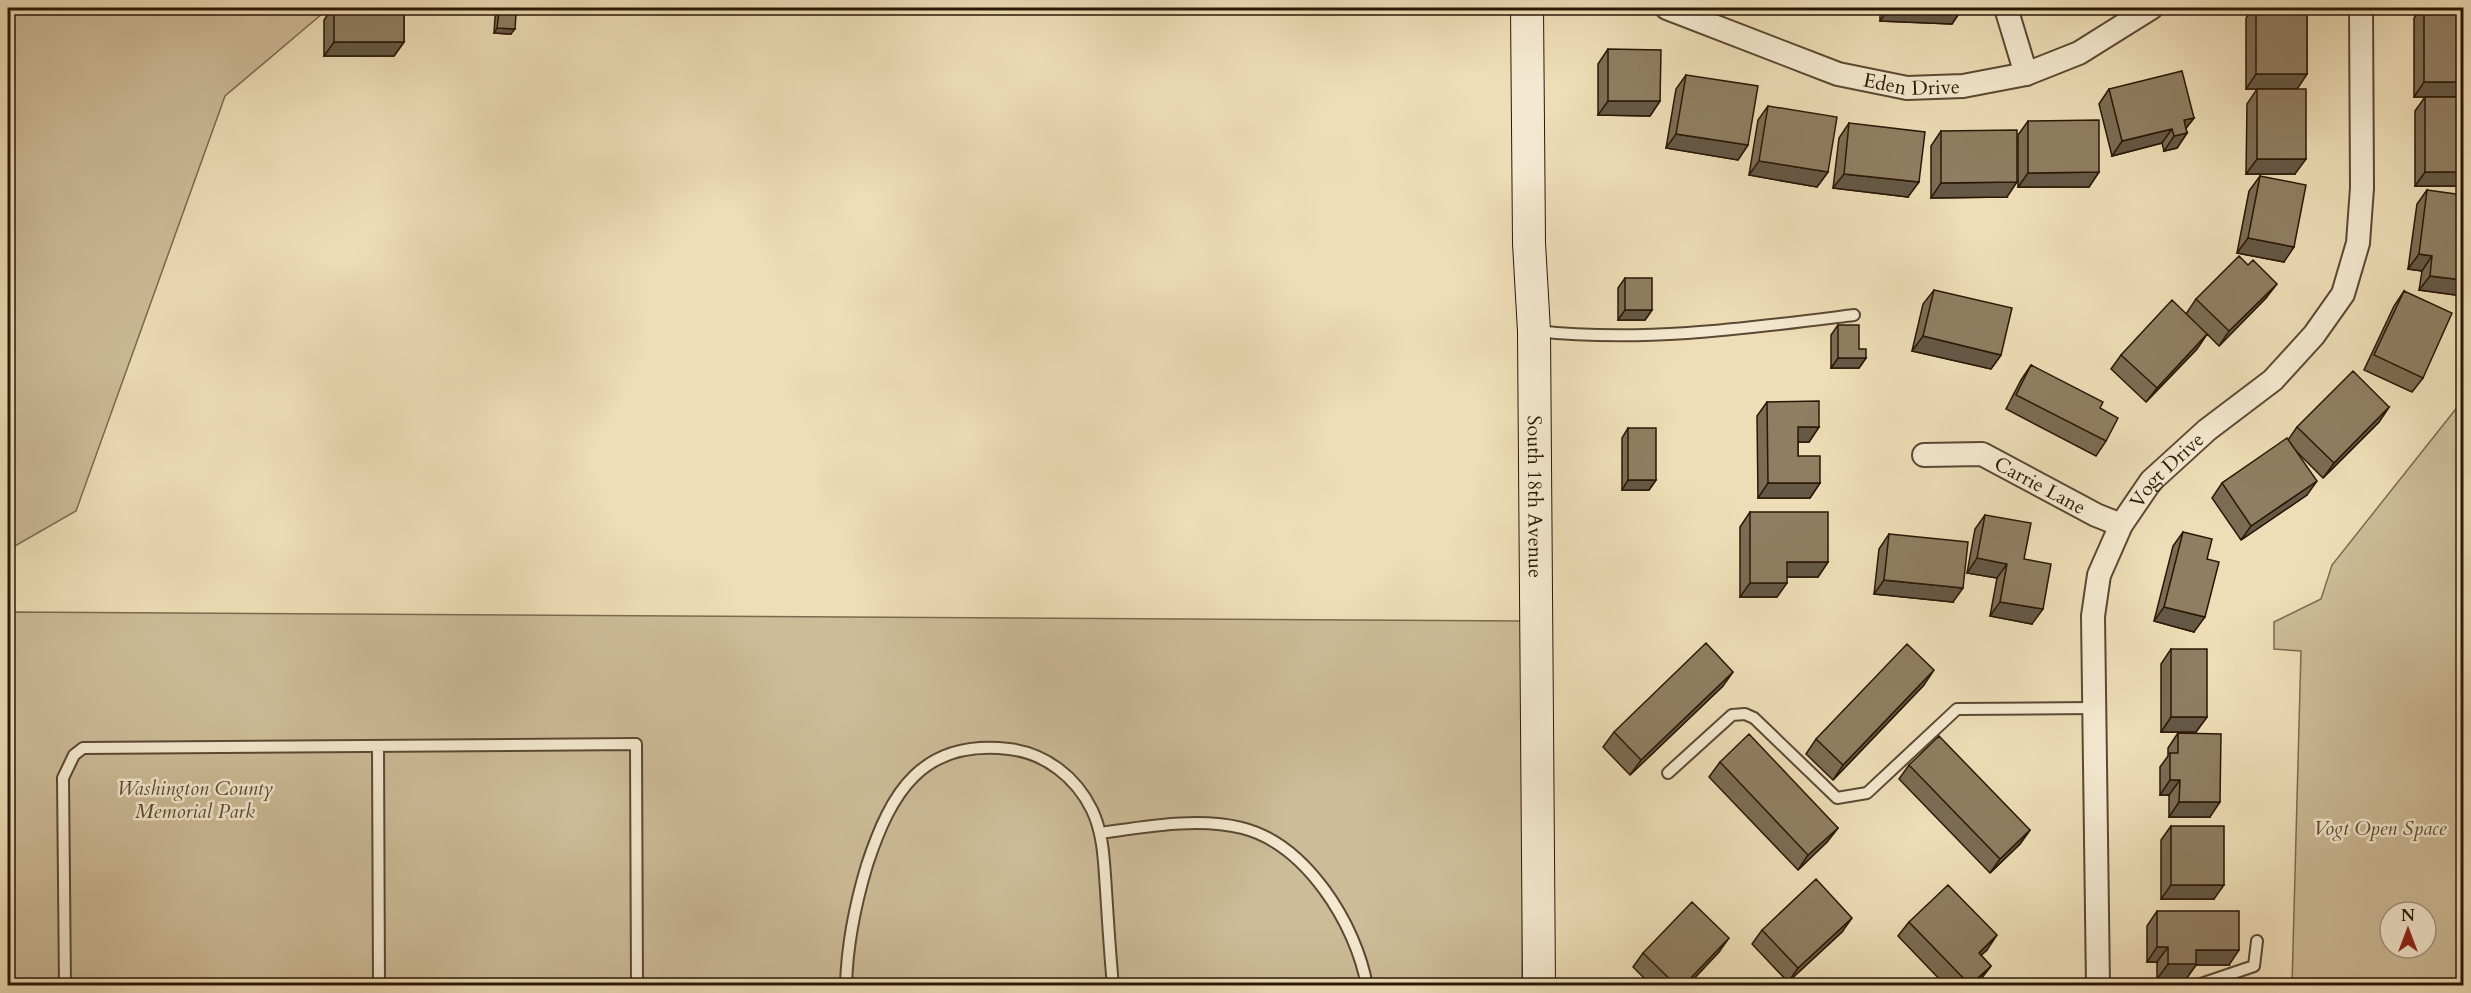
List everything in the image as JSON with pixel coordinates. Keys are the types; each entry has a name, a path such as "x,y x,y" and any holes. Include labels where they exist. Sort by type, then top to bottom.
{"street":[{"name":"South 18th Avenue","path":"1527,8 1529,243 1534,331 1539,986"},
{"name":"Eden Drive","path":"1667,8 1838,74 1907,88 1963,86 2026,74 2079,53 2151,8"},
{"path":"2006,8 2026,74"},
{"name":"Vogt Drive","path":"2098,986 2094,606 2099,575 2121,525 2151,481 2207,430 2273,380 2314,336 2343,294 2358,243 2362,188 2361,8"},
{"name":"Carrie Lane","path":"1924,455 1982,454 2121,525"}],"lane":[{"path":"1534,331 1585,336 1679,333 1854,315"},
{"path":"1668,773 1731,715 1745,714 1754,718 1837,798 1852,797 1867,793 1957,709 2094,708"},
{"path":"65,986 63,778 74,755 83,748 636,744 637,986"},
{"path":"378,746 379,986"},
{"path":"846,986 852,921 874,843 898,793 932,762 970,749 994,747 1019,750 1045,760 1065,773 1082,793 1093,811 1100,833 1113,986"},
{"path":"1100,833 1196,824 1241,828 1262,834 1284,849 1305,868 1336,906 1360,956 1367,986"},
{"path":"2195,986 2254,966 2257,941"}],"green space":[{"path":"8,8 329,8 225,96 76,511 8,550"},
{"name":"Vogt Open Space","path":"2463,400 2463,985 2292,985 2301,651 2274,649 2274,622 2321,599 2332,565"},
{"name":"Washington County Memorial Park","path":"8,612 1525,621 1522,985 8,986"}],"building":[{"path":"334,8 404,8 404,42 334,42"},
{"path":"1916,8 1962,8 1962,9"},
{"path":"2256,8 2307,8 2307,74 2256,74"},
{"path":"2424,8 2463,8 2463,82 2424,82"},
{"path":"499,12 516,14 515,29 497,28"},
{"path":"1608,49 1661,50 1660,101 1608,101"},
{"path":"2182,71 2194,118 2184,120 2187,133 2174,136 2172,129 2122,141 2109,89"},
{"path":"1686,75 1758,86 1748,145 1676,134"},
{"path":"2257,89 2306,89 2306,159 2257,159"},
{"path":"2425,97 2463,97 2463,172 2425,172"},
{"path":"1768,106 1837,117 1828,172 1759,161"},
{"path":"2099,120 2099,172 2028,173 2028,121"},
{"path":"1849,123 1925,132 1919,182 1844,174"},
{"path":"2017,130 2017,182 1941,183 1941,131"},
{"path":"2260,176 2306,185 2294,247 2248,238"},
{"path":"2427,190 2463,195 2463,280 2430,276 2432,256 2419,254"},
{"path":"2239,256 2248,265 2253,260 2277,284 2229,331 2196,299"},
{"path":"1625,278 1652,278 1652,310 1625,310"},
{"path":"1934,290 2012,308 2001,355 1923,336"},
{"path":"2404,291 2452,313 2423,378 2374,355"},
{"path":"2172,300 2207,334 2157,388 2121,355"},
{"path":"1838,325 1859,325 1859,349 1866,349 1866,358 1838,358"},
{"path":"2031,365 2103,402 2100,408 2118,418 2106,441 2016,395"},
{"path":"2353,371 2389,407 2334,463 2297,427"},
{"path":"1819,401 1819,427 1798,427 1798,456 1820,456 1820,483 1768,483 1767,402"},
{"path":"1628,428 1656,428 1656,480 1628,480"},
{"path":"2287,438 2317,481 2251,526 2222,483"},
{"path":"1750,512 1828,512 1828,562 1787,562 1787,583 1750,583"},
{"path":"1985,515 2031,523 2024,559 2051,564 2043,609 2000,602 2007,564 1977,558"},
{"path":"2183,532 2212,539 2207,559 2219,562 2205,617 2164,607"},
{"path":"1889,534 1968,542 1963,588 1884,580"},
{"path":"1706,643 1733,672 1641,760 1614,732"},
{"path":"1907,644 1934,670 1843,765 1816,739"},
{"path":"2171,649 2207,649 2207,717 2171,717"},
{"path":"2178,733 2221,734 2220,802 2179,802 2180,780 2170,780 2170,753 2178,753"},
{"path":"1749,734 1838,828 1808,855 1720,762"},
{"path":"1939,736 2030,830 2000,859 1909,765"},
{"path":"2171,826 2224,826 2224,885 2171,885"},
{"path":"1816,879 1852,918 1798,968 1762,930"},
{"path":"1948,885 1997,935 1979,953 1991,966 1970,985 1909,922"},
{"path":"1692,902 1729,938 1683,986 1677,986 1643,953"},
{"path":"2157,911 2239,911 2239,950 2196,950 2196,964 2168,964 2168,947 2157,947"}]}
